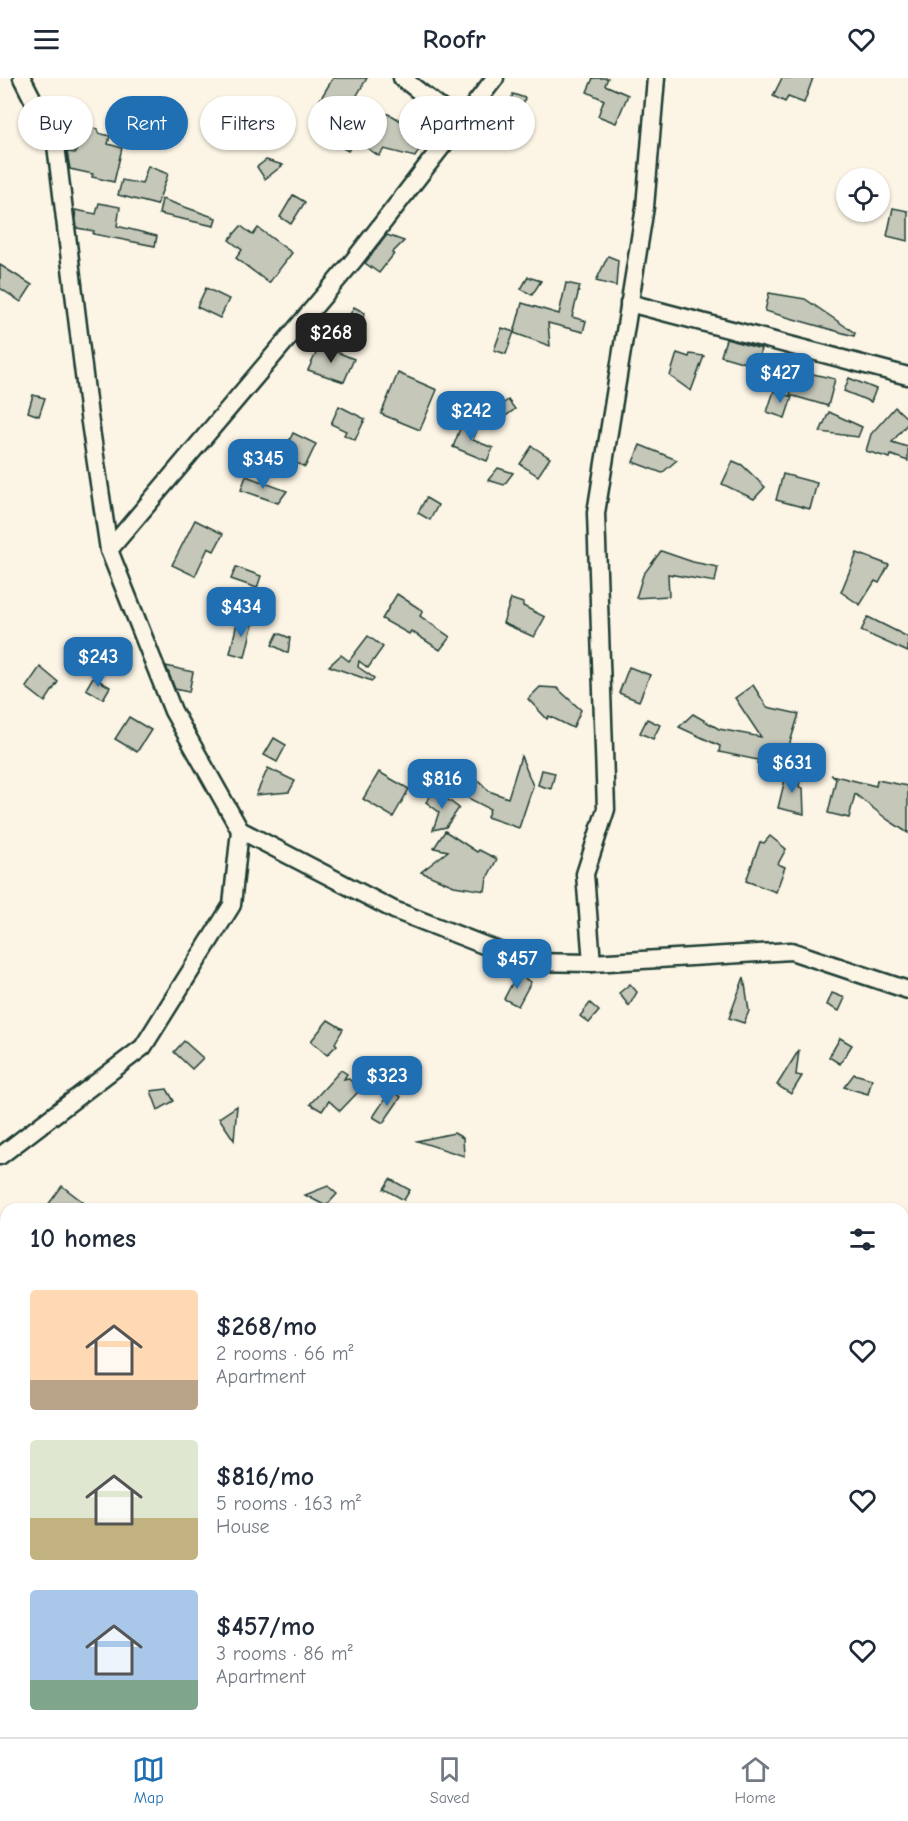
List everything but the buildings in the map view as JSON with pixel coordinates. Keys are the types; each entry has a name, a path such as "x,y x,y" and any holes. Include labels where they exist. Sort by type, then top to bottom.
{"street":[{"path":"22,78 56,145 89,416 109,550 173,711 240,830 394,910 527,962 592,963 791,951 908,990"},
{"path":"402,78 425,96"},
{"path":"481,96 495,78"},
{"path":"592,963 585,874 606,809 596,513 645,207 656,78"},
{"path":"109,550 354,260 439,150"},
{"path":"629,303 908,376"},
{"path":"0,1156 143,1047 232,905 240,830"}]}
